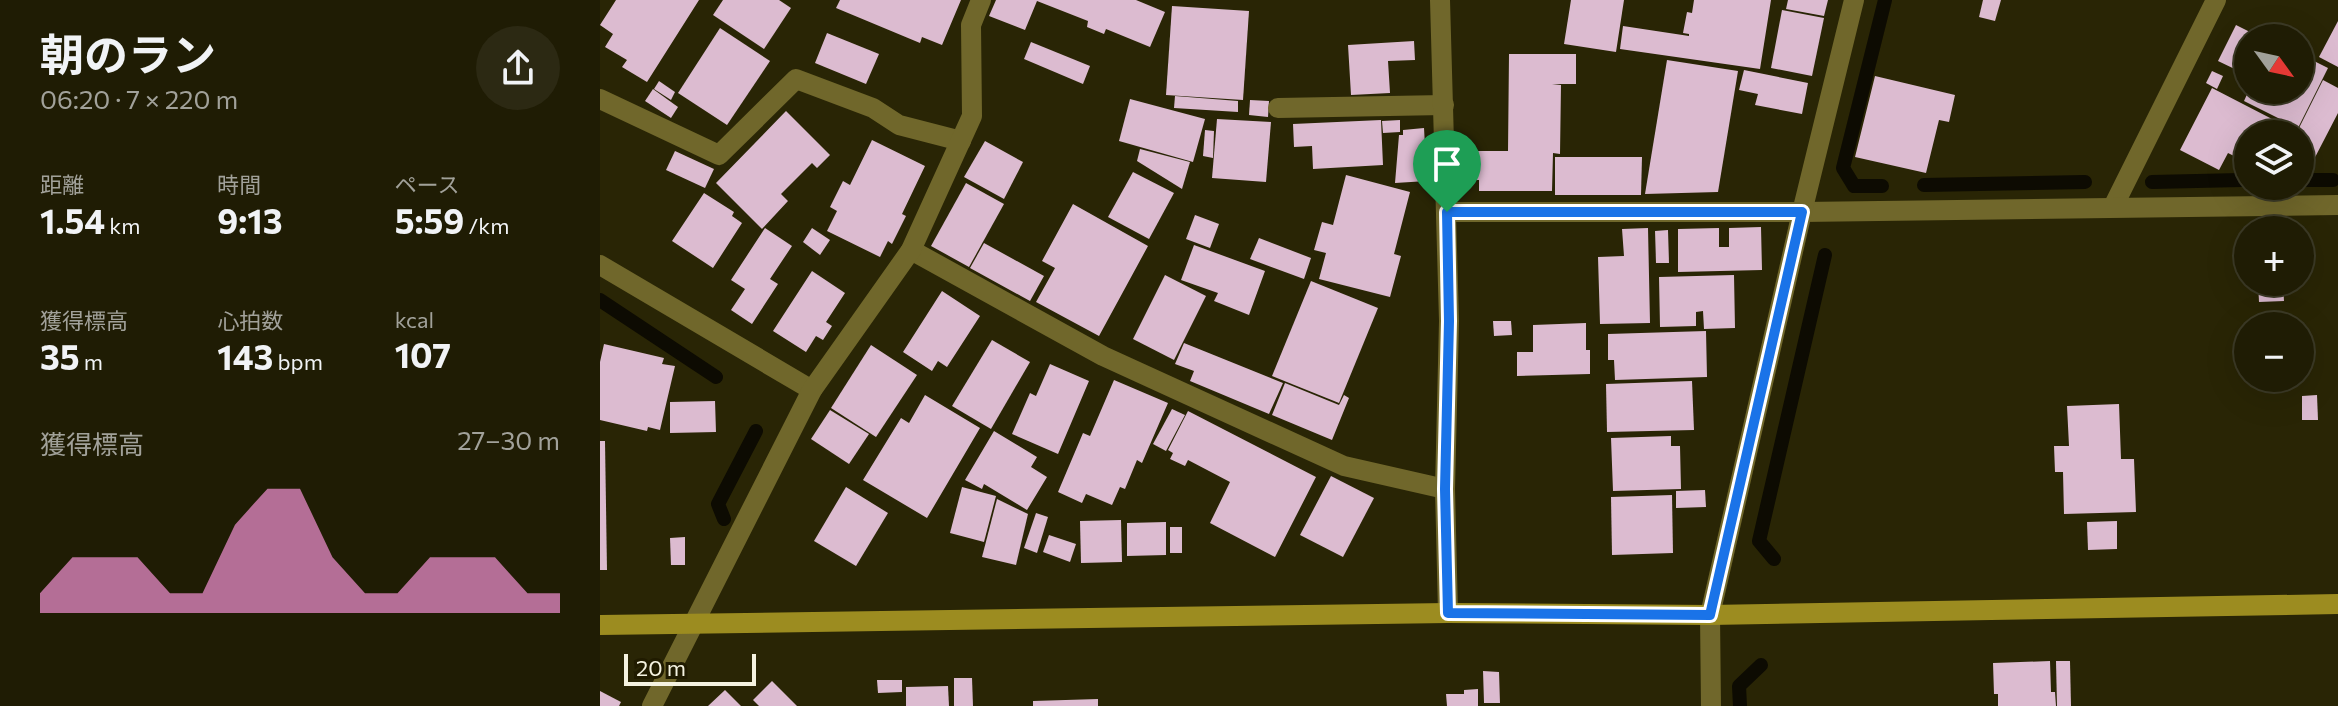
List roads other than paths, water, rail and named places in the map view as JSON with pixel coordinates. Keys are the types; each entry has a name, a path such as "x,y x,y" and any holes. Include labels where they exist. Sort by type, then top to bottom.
{"street":[{"path":"652,706 812,390 911,250 972,116 971,25 981,0"},
{"path":"1440,0 1449,321 1445,489 1448,613"},
{"path":"1711,706 1710,615 1854,0"},
{"path":"2113,207 2216,0"},
{"path":"600,99 719,155 796,79 873,108 899,125 961,141"},
{"path":"1278,108 1444,105"},
{"path":"1447,212 1802,212 2338,205"},
{"path":"911,250 1103,356 1344,466 1445,489"},
{"path":"600,265 812,390"},
{"path":"600,625 1448,613 1710,615 2338,604"}],"waterway":[{"path":"1882,186 1854,186 1843,168 1885,0"},
{"path":"2152,182 2234,180"},
{"path":"2314,180 2333,180"},
{"path":"1924,185 2085,182"},
{"path":"1774,559 1759,541 1825,255"},
{"path":"600,300 716,377"},
{"path":"724,519 718,504 756,431"},
{"path":"1740,706 1739,686 1761,665"}]}
